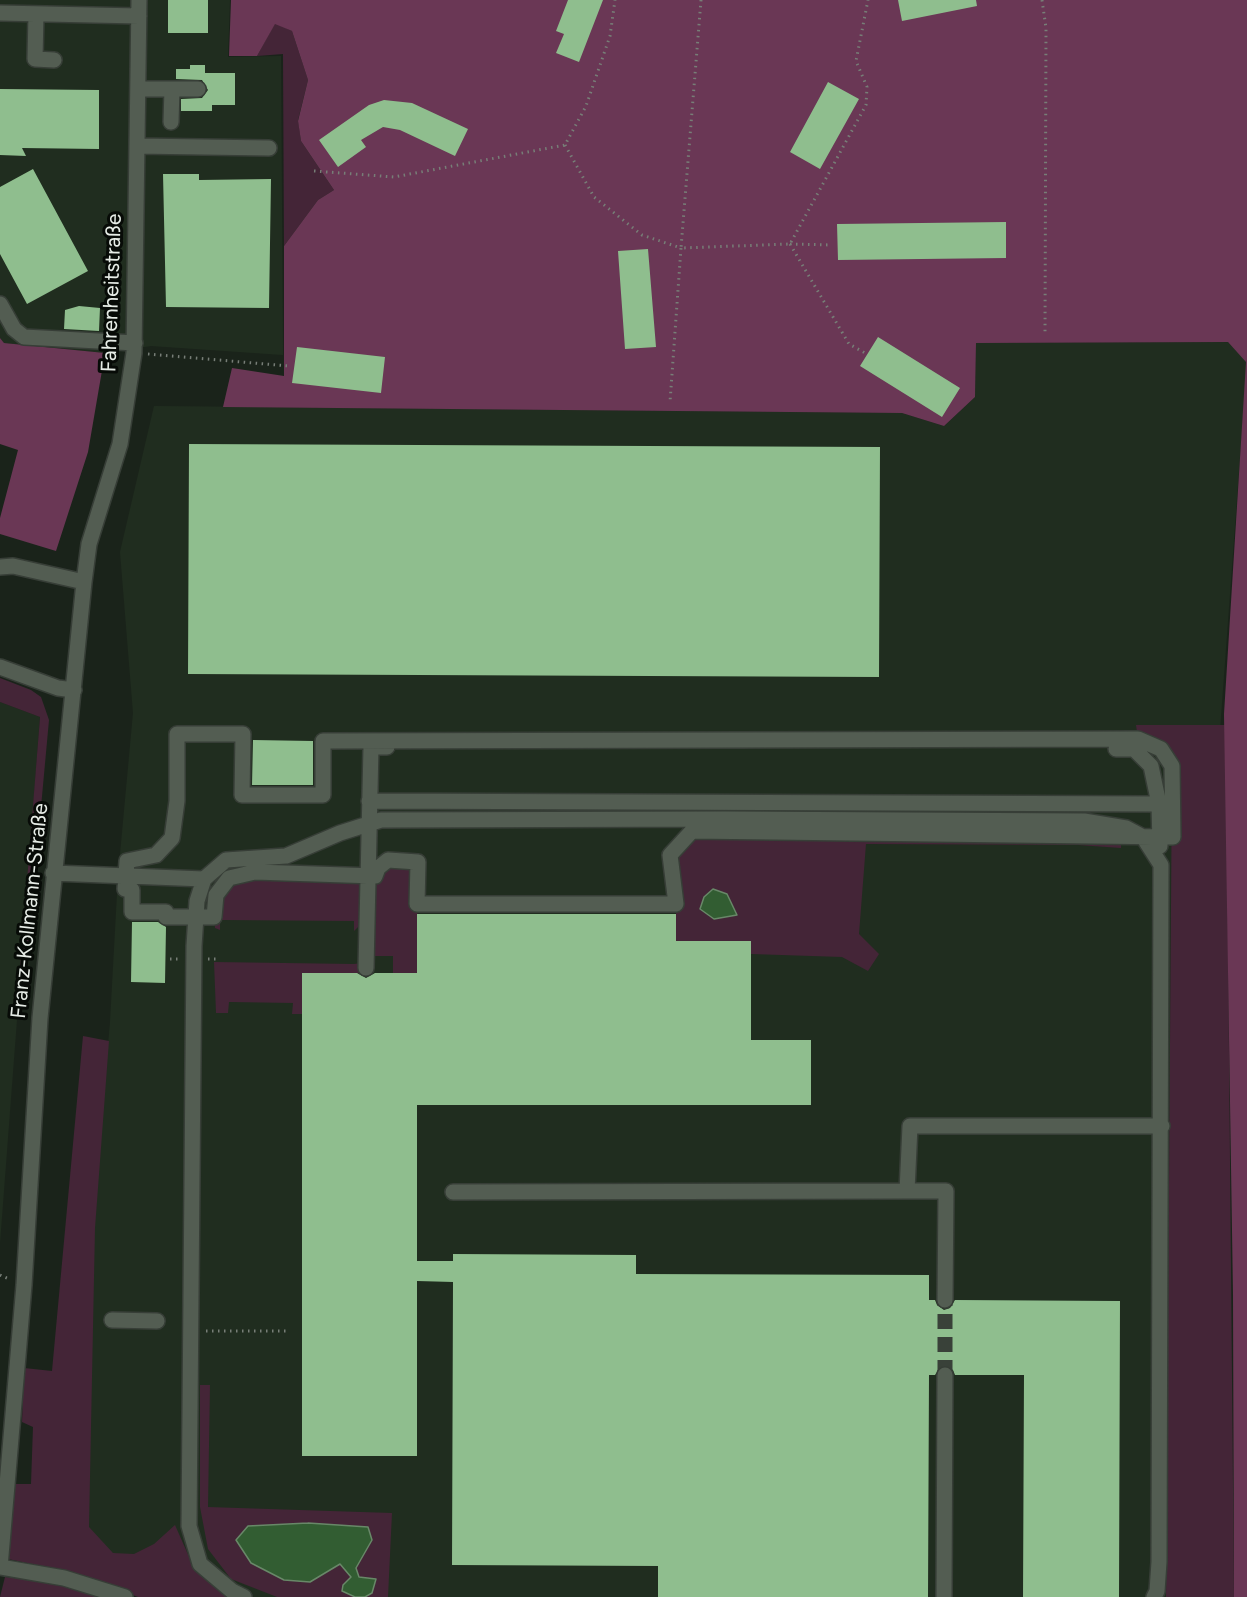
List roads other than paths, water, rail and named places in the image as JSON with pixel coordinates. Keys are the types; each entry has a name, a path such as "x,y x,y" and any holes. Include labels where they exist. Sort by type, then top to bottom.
{"street":[{"path":"0,13 36,14 139,8"},
{"name":"Fahrenheitstraße","path":"84,582 89,544 120,444 135,348 139,8"},
{"path":"36,14 36,59 54,60"},
{"path":"138,89 198,89"},
{"path":"171,122 172,89"},
{"path":"137,146 269,148"},
{"path":"0,304 14,329 24,336 135,348"},
{"path":"0,567 13,566 84,582"},
{"name":"Franz-Kollmann-Straße","path":"84,582 40,1018 24,1285 0,1567 64,1578 125,1597"},
{"path":"0,667 58,688 74,690"},
{"path":"177,734 243,734 242,795 322,795 323,741 1138,739 1161,749 1172,766 1173,837 1160,837 692,831 670,855 676,904 417,904 418,862 388,860 378,868 375,876 255,872 229,878 216,895 214,917 166,917 166,912 132,912 132,890 125,889 127,861 156,855 172,838 177,801 177,734"},
{"path":"366,968 371,747 1134,749 1151,766 1159,804 1161,866 1159,1562 1157,1591 1154,1597"},
{"path":"369,801 1159,804"},
{"path":"244,1597 231,1591 200,1564 189,1526 189,1330 196,917 204,879 226,860 286,856 381,820 1084,821 1126,828 1143,837 1161,866"},
{"path":"53,873 204,879"},
{"path":"907,1191 910,1126 1162,1126"},
{"path":"453,1192 946,1191 945,1300"},
{"path":"112,1320 157,1321"},
{"path":"944,1597 945,1374"}],"tunnel":[{"path":"945,1300 945,1375"}]}
